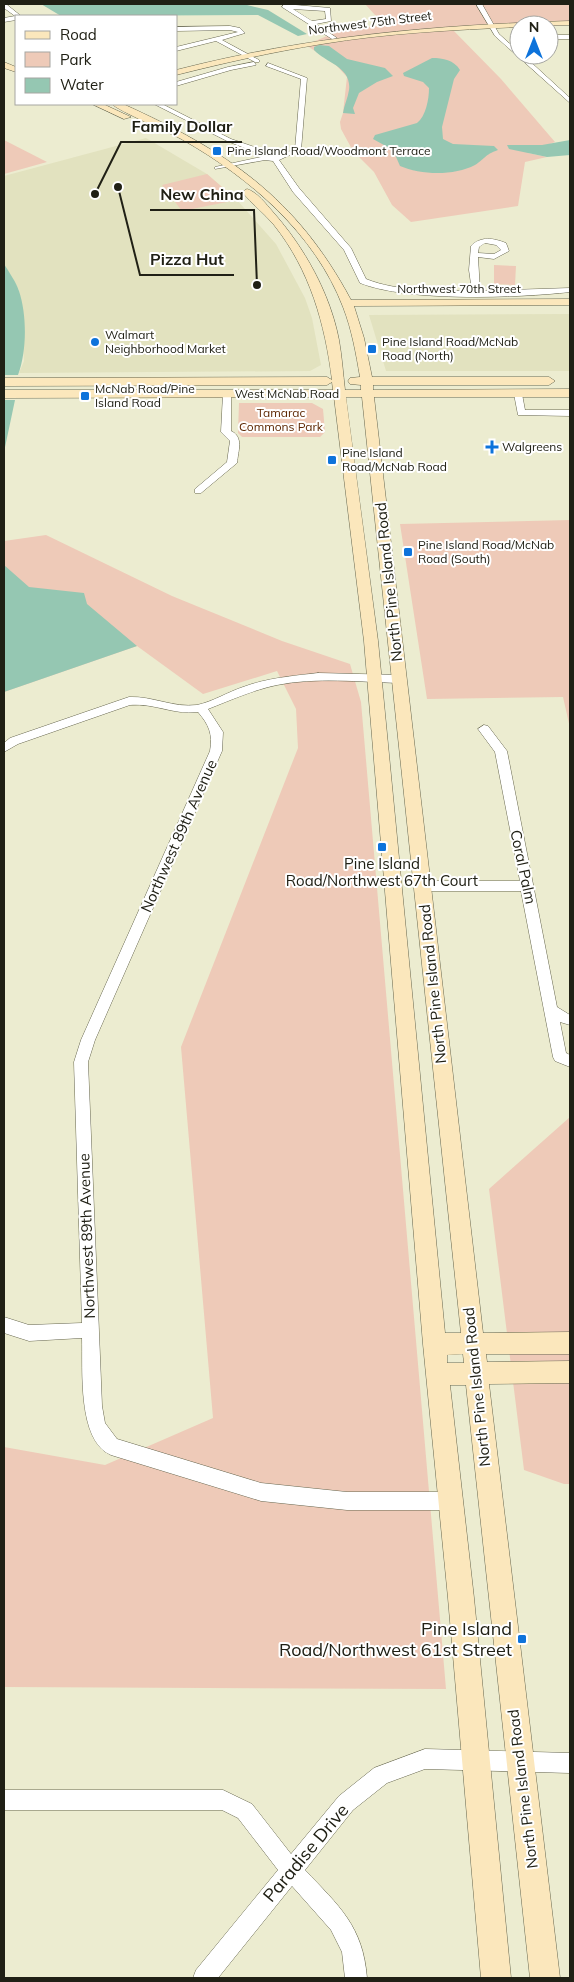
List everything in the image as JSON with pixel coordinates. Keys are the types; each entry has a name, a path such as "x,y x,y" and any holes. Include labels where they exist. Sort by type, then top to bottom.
{"main road":[{"name":"Northwest 75th Street","path":"178,68 244,52 403,27 570,21"},
{"name":"Northwest 75th Street","path":"178,72 244,52"},
{"name":"North Pine Island Road","path":"98,105 156,131 217,168 258,202 277,222 297,251 323,300 333,339 374,679 434,1344 477,1760 496,1978"},
{"name":"North Pine Island Road","path":"118,105 184,136 230,165 274,200 296,223 327,264 349,306 367,394 472,1344 545,1978"},
{"name":"Northwest 70th Street","path":"485,306 570,302"},
{"name":"Northwest 70th Street","path":"349,306 485,306 570,309"},
{"name":"West McNab Road","path":"4,394 227,394 339,388 365,381 561,380"},
{"name":"West McNab Road","path":"4,382 339,388 367,394 570,393"},
{"path":"434,1344 570,1343"},
{"path":"437,1374 570,1372"}],"street":[{"path":"278,4 286,7 332,37"},
{"path":"479,4 502,40 570,101"},
{"path":"4,5 15,15"},
{"path":"286,7 328,9 329,20 311,23"},
{"path":"178,29 230,28 242,31 242,34 238,36 178,49"},
{"path":"227,38 255,63"},
{"path":"502,40 509,39"},
{"path":"218,40 244,52"},
{"path":"159,105 229,140 264,155 278,157 298,150 304,78 268,65 255,63 230,68 178,83"},
{"path":"556,89 570,88"},
{"path":"217,168 264,155"},
{"path":"278,157 296,189 348,251 363,281 386,289 527,293 570,290"},
{"path":"474,254 474,285 477,292"},
{"path":"198,491 232,463 235,441 232,434 226,432 227,394"},
{"path":"518,394 521,413 570,413"},
{"path":"4,748 14,741 129,701 144,700 181,710 201,708 246,688 278,681 318,677 399,679"},
{"name":"Northwest 89th Avenue","path":"201,708 218,728 219,739 216,751 88,1040 82,1062 93,1406 97,1427 111,1446 261,1492 347,1501 451,1501"},
{"name":"Coral Palm","path":"484,729 502,751 525,886 535,918 560,1058 570,1061"},
{"path":"422,886 525,886"},
{"path":"551,1010 558,1016 570,1020"},
{"path":"4,1325 29,1333 90,1330"},
{"name":"Paradise Drive","path":"204,1978 346,1803 381,1775 426,1759 570,1763"},
{"path":"4,1800 223,1800 245,1811 291,1870 339,1922 353,1950 356,1978"}],"shaded area":[{"path":"146,138 207,174 237,200 276,244 305,298 312,318 321,365 310,371 19,373 24,361 19,290 4,264 4,176"},
{"path":"570,314 570,371 386,371 369,315"}],"green space":[{"path":"365,4 570,4 570,25 559,25 559,15 509,15 509,27 452,29 501,79 555,142 528,153 547,157 525,162 518,206 411,222 392,205 374,172 353,151 341,129 340,122 343,113 347,77 336,65 306,45 341,30 397,24 375,15"},
{"path":"4,140 47,162 4,174"},
{"path":"207,174 237,200 182,211 162,185"},
{"path":"494,265 516,266 515,285 494,284"},
{"name":"Tamarac Commons Park","path":"239,403 312,403 323,409 325,432 320,437 242,437 238,433"},
{"path":"570,520 570,728 563,697 427,699 400,524"},
{"path":"46,535 172,596 282,641 350,664 361,702 446,1689 4,1687 4,1447 105,1465 213,1418 181,1047 298,748 296,709 277,671 203,694 137,646 4,692 4,541"},
{"path":"570,1117 570,1484 564,1484 524,1470 489,1189"}],"water":[{"path":"41,4 247,5 268,10 307,34 298,36 258,15 59,15"},
{"path":"319,45 329,46 347,59 385,68 393,76 377,82 359,93 353,108 355,114 343,113 349,90 349,82 337,66 314,50 314,47"},
{"path":"432,58 448,60 460,70 454,79 442,127 443,139 453,144 494,146 498,150 467,169 448,173 427,173 408,169 400,166 393,150 373,139 375,135 417,123 423,116 429,88 423,82 404,76 403,73"},
{"path":"570,140 570,155 547,157 509,149 507,145 542,145"},
{"path":"4,264 18,288 25,322 23,355 18,375 4,375"},
{"path":"4,400 15,400 4,452"},
{"path":"4,565 29,587 84,593 87,604 137,646 4,692"}],"place":[{"name":"Pine Island Road/Woodmont Terrace","path":"217,151"},
{"name":"Pizza Hut","path":"118,187"},
{"name":"Family Dollar","path":"95,194"},
{"name":"New China","path":"257,285"},
{"name":"Walmart Neighborhood Market","path":"95,342"},
{"name":"Pine Island Road/McNab Road (North)","path":"372,349"},
{"name":"McNab Road/Pine Island Road","path":"85,396"},
{"name":"Walgreens","path":"492,447"},
{"name":"Pine Island Road/McNab Road","path":"332,460"},
{"name":"Pine Island Road/McNab Road (South)","path":"408,552"},
{"name":"Pine Island Road/Northwest 67th Court","path":"382,847"},
{"name":"Pine Island Road/Northwest 61st Street","path":"522,1639"}]}
